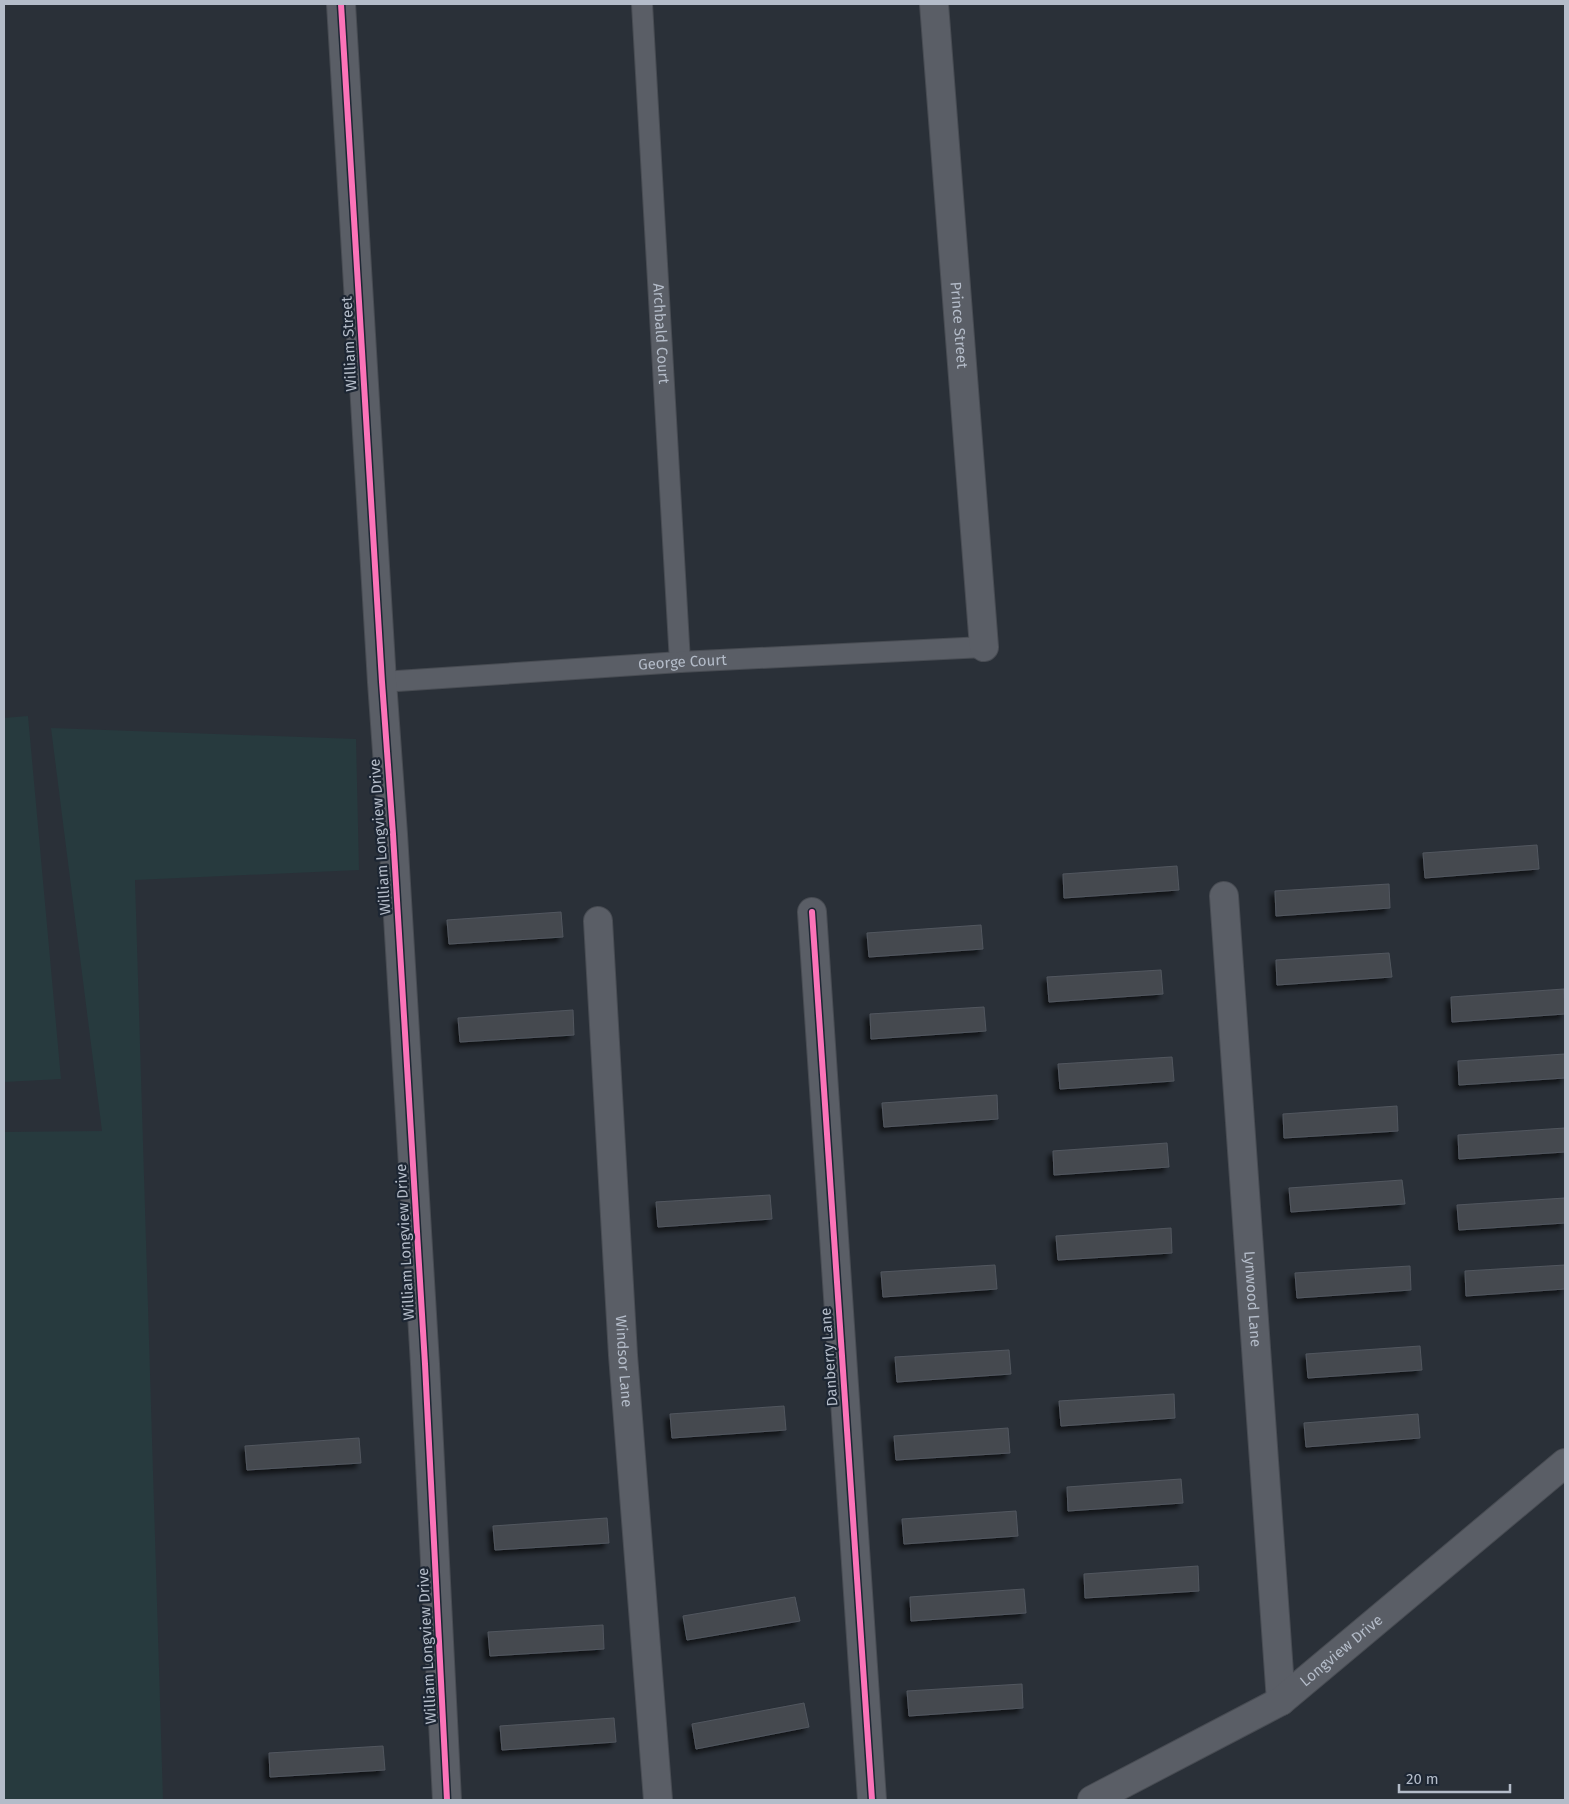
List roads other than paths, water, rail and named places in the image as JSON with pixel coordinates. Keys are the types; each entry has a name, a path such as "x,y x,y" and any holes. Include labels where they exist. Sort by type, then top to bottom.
{"street":[{"name":"William Street","path":"342,4 382,682"},
{"name":"Prince Street","path":"934,4 984,647"},
{"name":"William Longview Drive","path":"382,682 394,843 424,1344 447,1800"},
{"name":"Lynwood Lane","path":"1224,896 1281,1701"},
{"name":"Danberry Lane","path":"812,912 872,1800"},
{"name":"Windsor Lane","path":"598,921 623,1354 658,1800"},
{"name":"Longview Drive","path":"1092,1800 1281,1701 1565,1463"}],"lane":[{"name":"Archbald Court","path":"642,4 680,662"},
{"name":"George Court","path":"382,682 680,662 984,647"}]}
